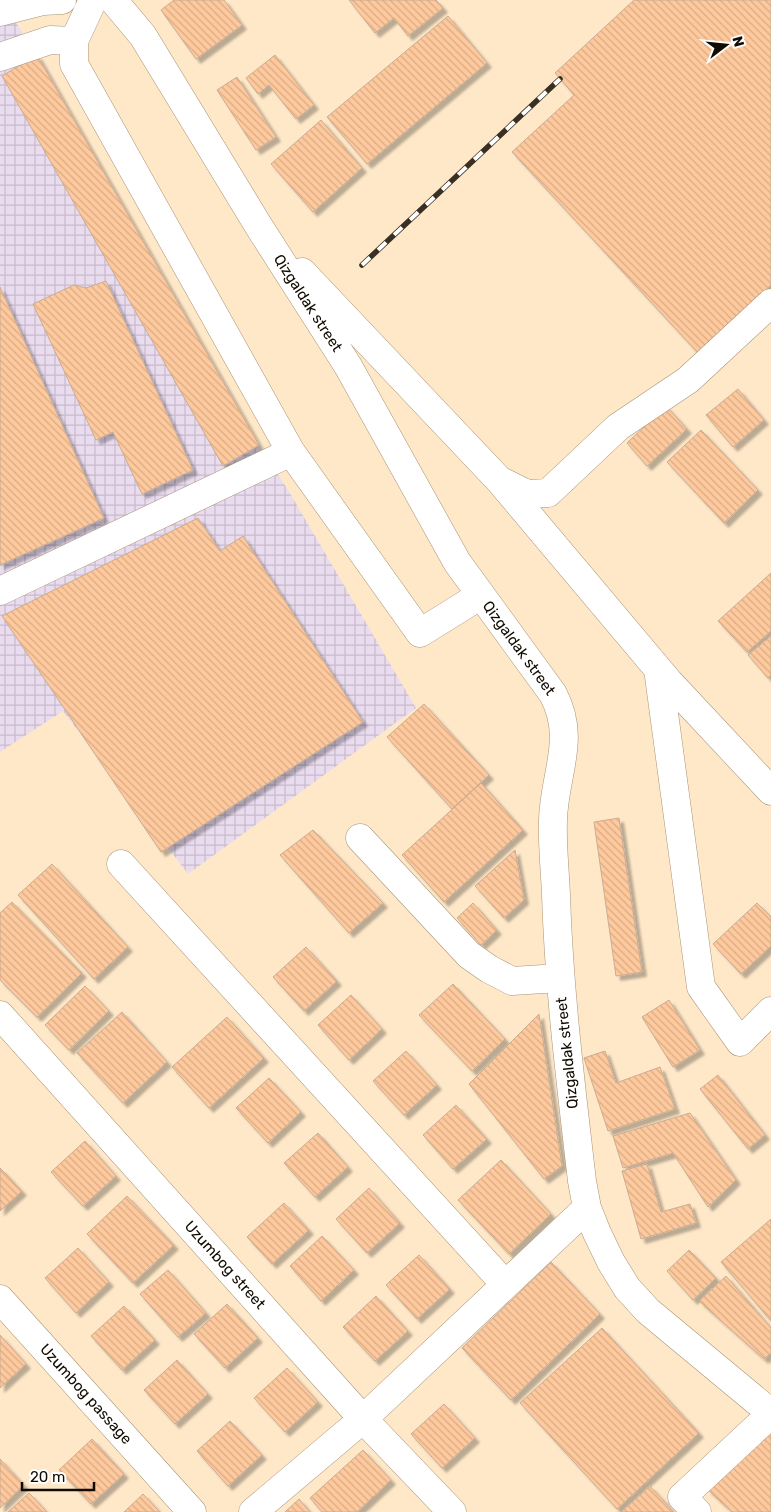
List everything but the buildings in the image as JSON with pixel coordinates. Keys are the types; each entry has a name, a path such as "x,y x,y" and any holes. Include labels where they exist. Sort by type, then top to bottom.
{"street":[{"path":"0,12 43,1 62,0"},
{"path":"93,0 74,42 74,64 291,452 420,633 481,595"},
{"name":"Qizgaldak street","path":"113,0 143,36 258,225 348,366 458,562 553,694 563,719 564,744 553,818 559,978 581,1172 587,1208 611,1262 638,1300 771,1413"},
{"path":"0,57 50,40 74,42"},
{"path":"258,225 499,480 658,669 771,791"},
{"path":"499,480 527,494 548,493 618,427 688,380 771,303"},
{"path":"0,591 291,452"},
{"path":"658,669 701,987 740,1042 771,1011"},
{"path":"360,838 470,955 489,969 512,981 559,978"},
{"path":"121,864 505,1284"},
{"name":"Uzumbog street","path":"0,1016 363,1419 452,1512"},
{"path":"253,1512 363,1419 587,1208"},
{"name":"Uzumbog passage","path":"0,1299 192,1512"},
{"path":"697,1512 682,1497 771,1413"}],"shaded area":[{"path":"13,18 37,55 259,445 288,490 416,708 188,874 63,711 0,752 0,21"}],"railway":[{"path":"362,265 560,79"}]}
